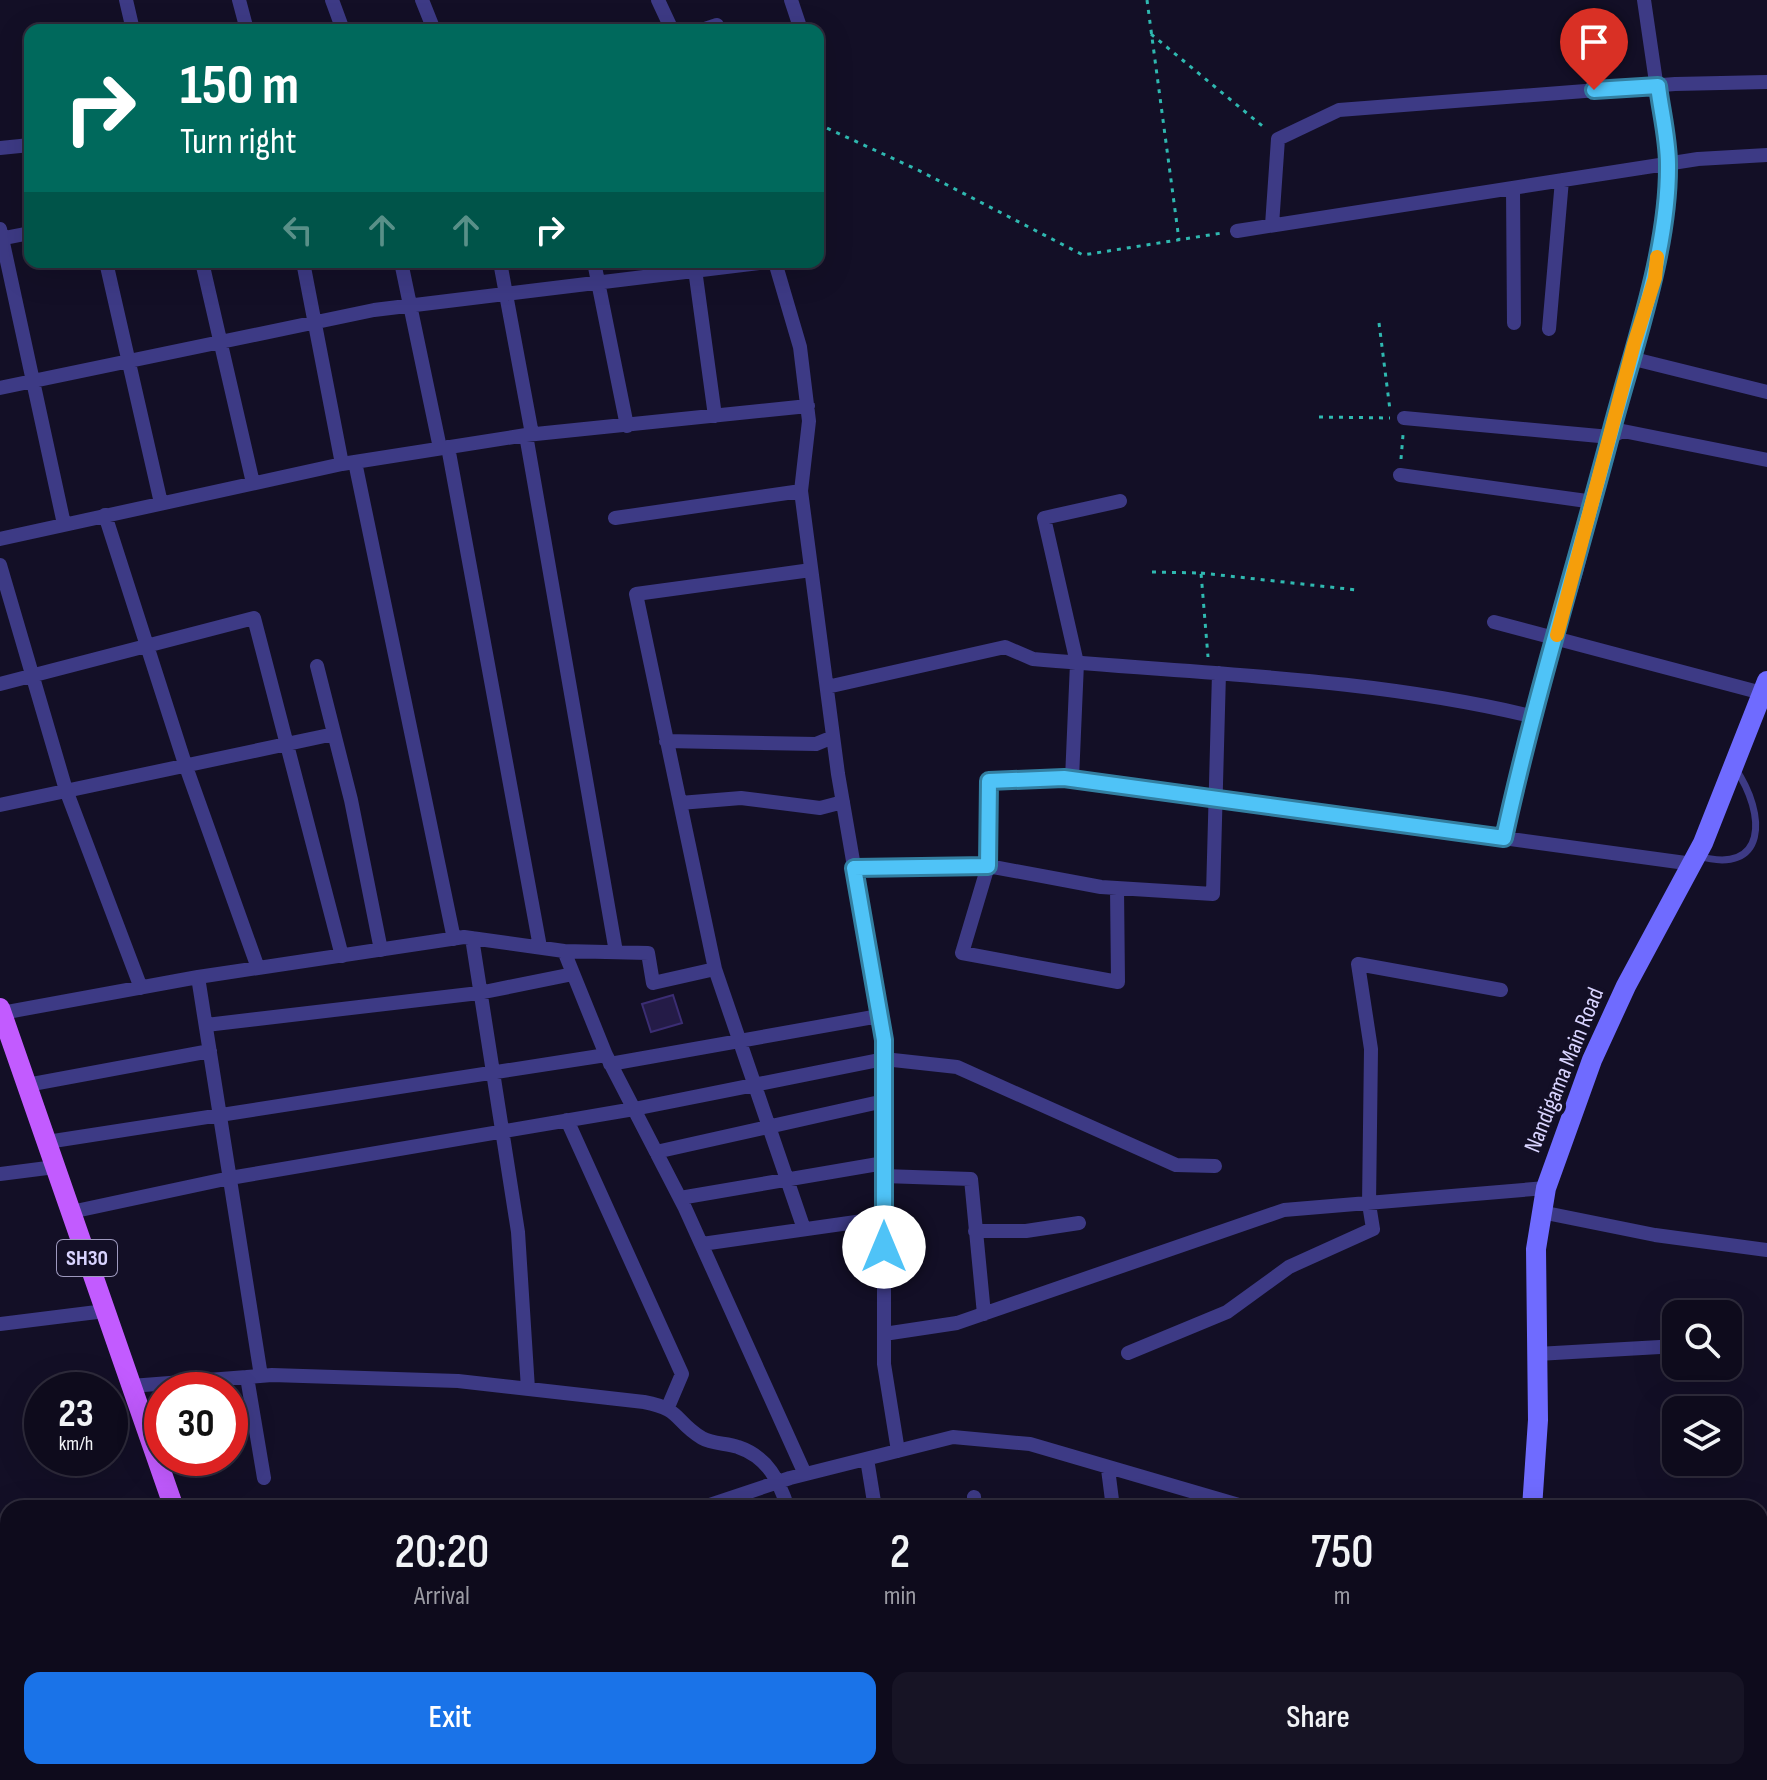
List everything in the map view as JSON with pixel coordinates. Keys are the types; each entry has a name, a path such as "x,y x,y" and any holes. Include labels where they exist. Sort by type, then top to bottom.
{"main road":[{"name":"SH30","path":"1,1011 171,1500"}],"street":[{"path":"126,0 132,24"},
{"path":"239,0 245,24"},
{"path":"332,0 341,24"},
{"path":"422,0 432,24"},
{"path":"658,0 669,24"},
{"path":"791,0 799,24"},
{"path":"1504,838 1530,723 1594,502 1630,358 1655,278 1668,164 1644,0"},
{"path":"1272,225 1278,139 1339,110 1658,86 1767,82"},
{"path":"0,148 24,146"},
{"path":"1237,231 1668,164 1767,155"},
{"path":"1549,329 1562,180"},
{"path":"1513,188 1514,323"},
{"path":"24,234 1,236 64,524"},
{"path":"107,268 161,503"},
{"path":"203,268 253,483"},
{"path":"304,268 454,939"},
{"path":"402,268 444,448 540,947"},
{"path":"501,268 616,952"},
{"path":"595,268 627,426"},
{"path":"0,388 317,320 410,305 598,283 683,268"},
{"path":"694,268 715,416"},
{"path":"777,268 800,347 808,406 801,491 833,737 884,1059 884,1364 898,1451"},
{"path":"1630,358 1767,392"},
{"path":"0,539 348,463 529,434 808,406"},
{"path":"1404,418 1610,437 1623,431 1767,460"},
{"path":"1400,475 1594,502"},
{"path":"615,518 801,491"},
{"path":"1072,779 1077,663 1044,518 1120,501"},
{"path":"105,515 185,764 258,968"},
{"path":"0,565 66,790 141,988"},
{"path":"804,1229 715,969 636,594 811,570"},
{"path":"0,684 254,618 342,956"},
{"path":"1494,622 1765,687"},
{"path":"827,687 1005,647 1033,659 1298,678 1488,706 1531,716 1530,723"},
{"path":"317,666 381,950"},
{"path":"854,868 988,866 1117,888 1213,894 1216,797 1214,673"},
{"name":"Nandigama Main Road","path":"1533,1500 1538,1420 1536,1249 1546,1188 1592,1060 1626,986 1695,860 1765,687"},
{"path":"0,805 334,734"},
{"path":"666,741 816,744 833,737"},
{"path":"1117,888 1118,982 962,953 988,866 989,781 1072,779 1504,838 1695,860"},
{"path":"680,803 741,798 820,808 843,802"},
{"path":"1,1011 198,977 454,939 472,938 564,951 648,953 653,983 715,969"},
{"path":"472,938 518,1232 528,1389"},
{"path":"564,951 608,1060 702,1244 805,1474"},
{"path":"1128,1353 1227,1312 1289,1267 1373,1229 1369,1204 1371,1049 1358,964 1501,990"},
{"path":"206,1025 479,993 573,974"},
{"path":"198,977 230,1178 264,1478"},
{"path":"47,1142 492,1072 608,1060 739,1041 879,1016"},
{"path":"27,1085 210,1051"},
{"path":"71,1212 230,1178 634,1109 884,1059 957,1067 1176,1165 1215,1166"},
{"path":"656,1152 884,1101"},
{"path":"567,1120 682,1374 668,1407"},
{"path":"0,1174 55,1167"},
{"path":"680,1198 787,1179 884,1169 971,1179 984,1314"},
{"path":"884,1334 957,1323 1284,1210 1546,1188"},
{"path":"1541,1212 1655,1235 1767,1250"},
{"path":"702,1244 884,1218"},
{"path":"975,1231 1026,1231 1079,1223"},
{"path":"0,1324 105,1311"},
{"path":"1537,1354 1660,1347"},
{"path":"131,1386 254,1377 458,1381 668,1407 704,1440 740,1447 764,1461 780,1482 786,1500"},
{"path":"725,1500 805,1474 953,1437 1030,1444 1220,1500"},
{"path":"867,1459 874,1500"},
{"path":"1108,1469 1112,1500"}],"lane":[{"path":"1695,860 1742,860 1759,847 1766,820 1751,785 1733,767"}],"path":[{"path":"1147,0 1179,240"},
{"path":"1151,34 1278,139"},
{"path":"824,127 918,170 1083,255 1237,231"},
{"path":"1319,417 1391,418 1379,323"},
{"path":"1400,475 1404,418"},
{"path":"1152,572 1201,573 1357,590"},
{"path":"1201,573 1214,673"}],"building":[{"path":"673,995 682,1023 651,1032 642,1004"}],"slow traffic":[{"path":"1557,635 1634,344 1655,278 1657,257"}],"route":[{"path":"884,1247 884,1040 854,868 988,866 989,781 1064,778 1504,838 1530,723 1576,572 1634,344 1655,278 1668,164 1658,86 1594,90"}]}
